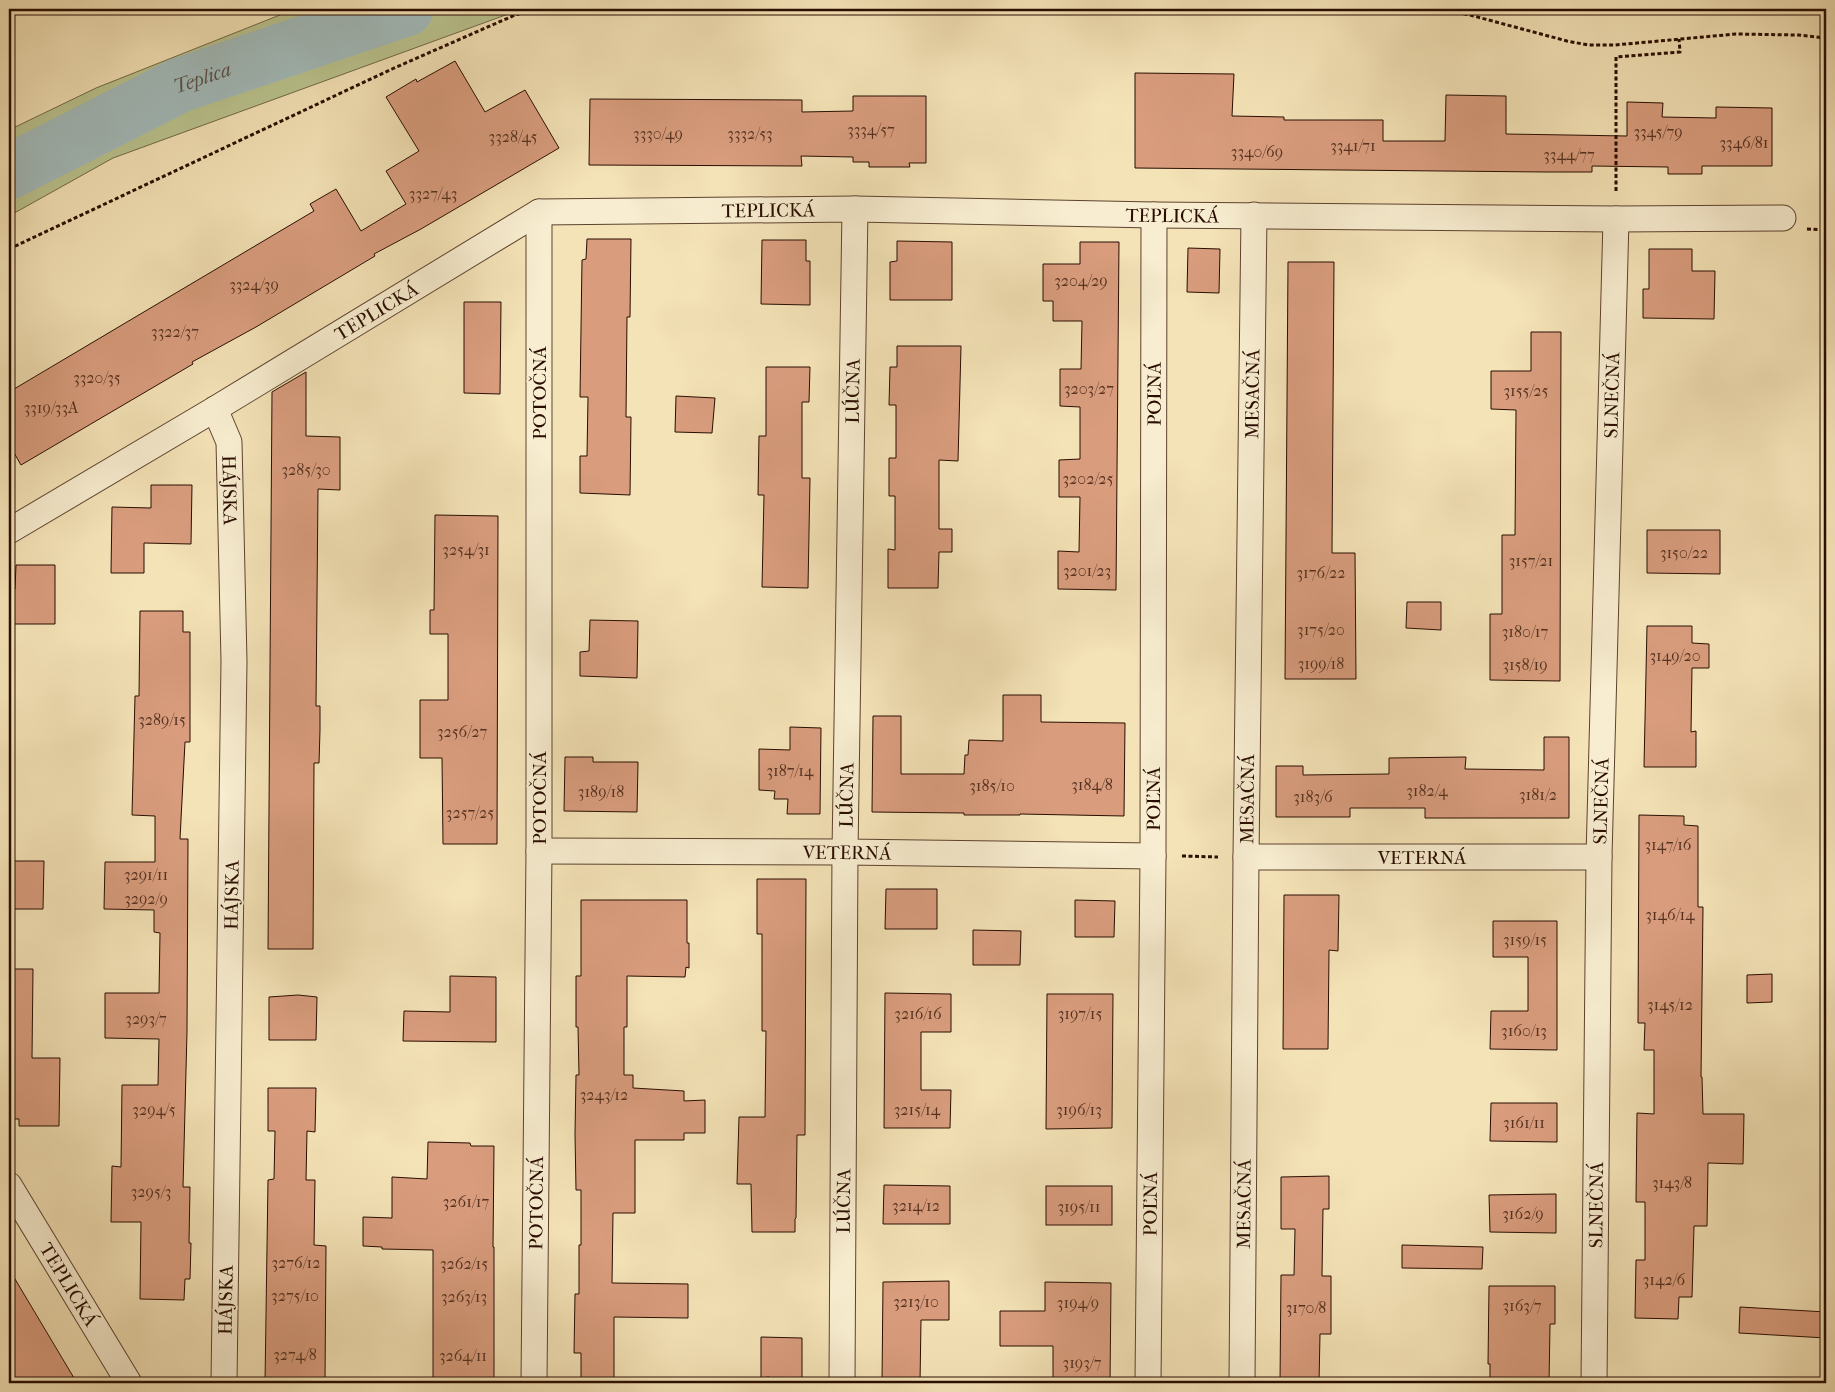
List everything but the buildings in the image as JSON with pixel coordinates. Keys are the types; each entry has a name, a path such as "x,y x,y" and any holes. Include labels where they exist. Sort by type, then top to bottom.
{"street":[{"name":"TEPLICKÁ","path":"9,531 215,409 539,212 856,208 1154,215 1616,219 1783,218"},
{"name":"LÚČNA","path":"842,1383 845,852 856,208"},
{"name":"POTOČNÁ","path":"534,1383 539,851 539,212"},
{"name":"POĽNÁ","path":"1148,1383 1153,856 1154,215"},
{"name":"MESAČNÁ","path":"1242,1383 1254,215"},
{"name":"SLNEČNÁ","path":"1594,1383 1599,857 1616,219"},
{"name":"HÁJSKA","path":"215,409 229,442 234,661 224,1383"},
{"name":"VETERNÁ","path":"539,851 1153,856"},
{"name":"VETERNÁ","path":"1246,857 1599,857"},
{"name":"TEPLICKÁ","path":"9,1185 129,1383"}],"path":[{"path":"9,249 392,69 515,15 538,9"},
{"path":"1438,9 1470,15 1566,41 1588,45 1615,45 1736,34 1826,38"},
{"path":"1616,219 1616,57 1680,52 1678,39"},
{"path":"1153,856 1246,857"}],"green space":[{"path":"295,9 522,9 113,158 9,216 9,130 96,88"}],"waterway":[{"name":"Teplica","path":"9,172 180,85 406,9"}]}
